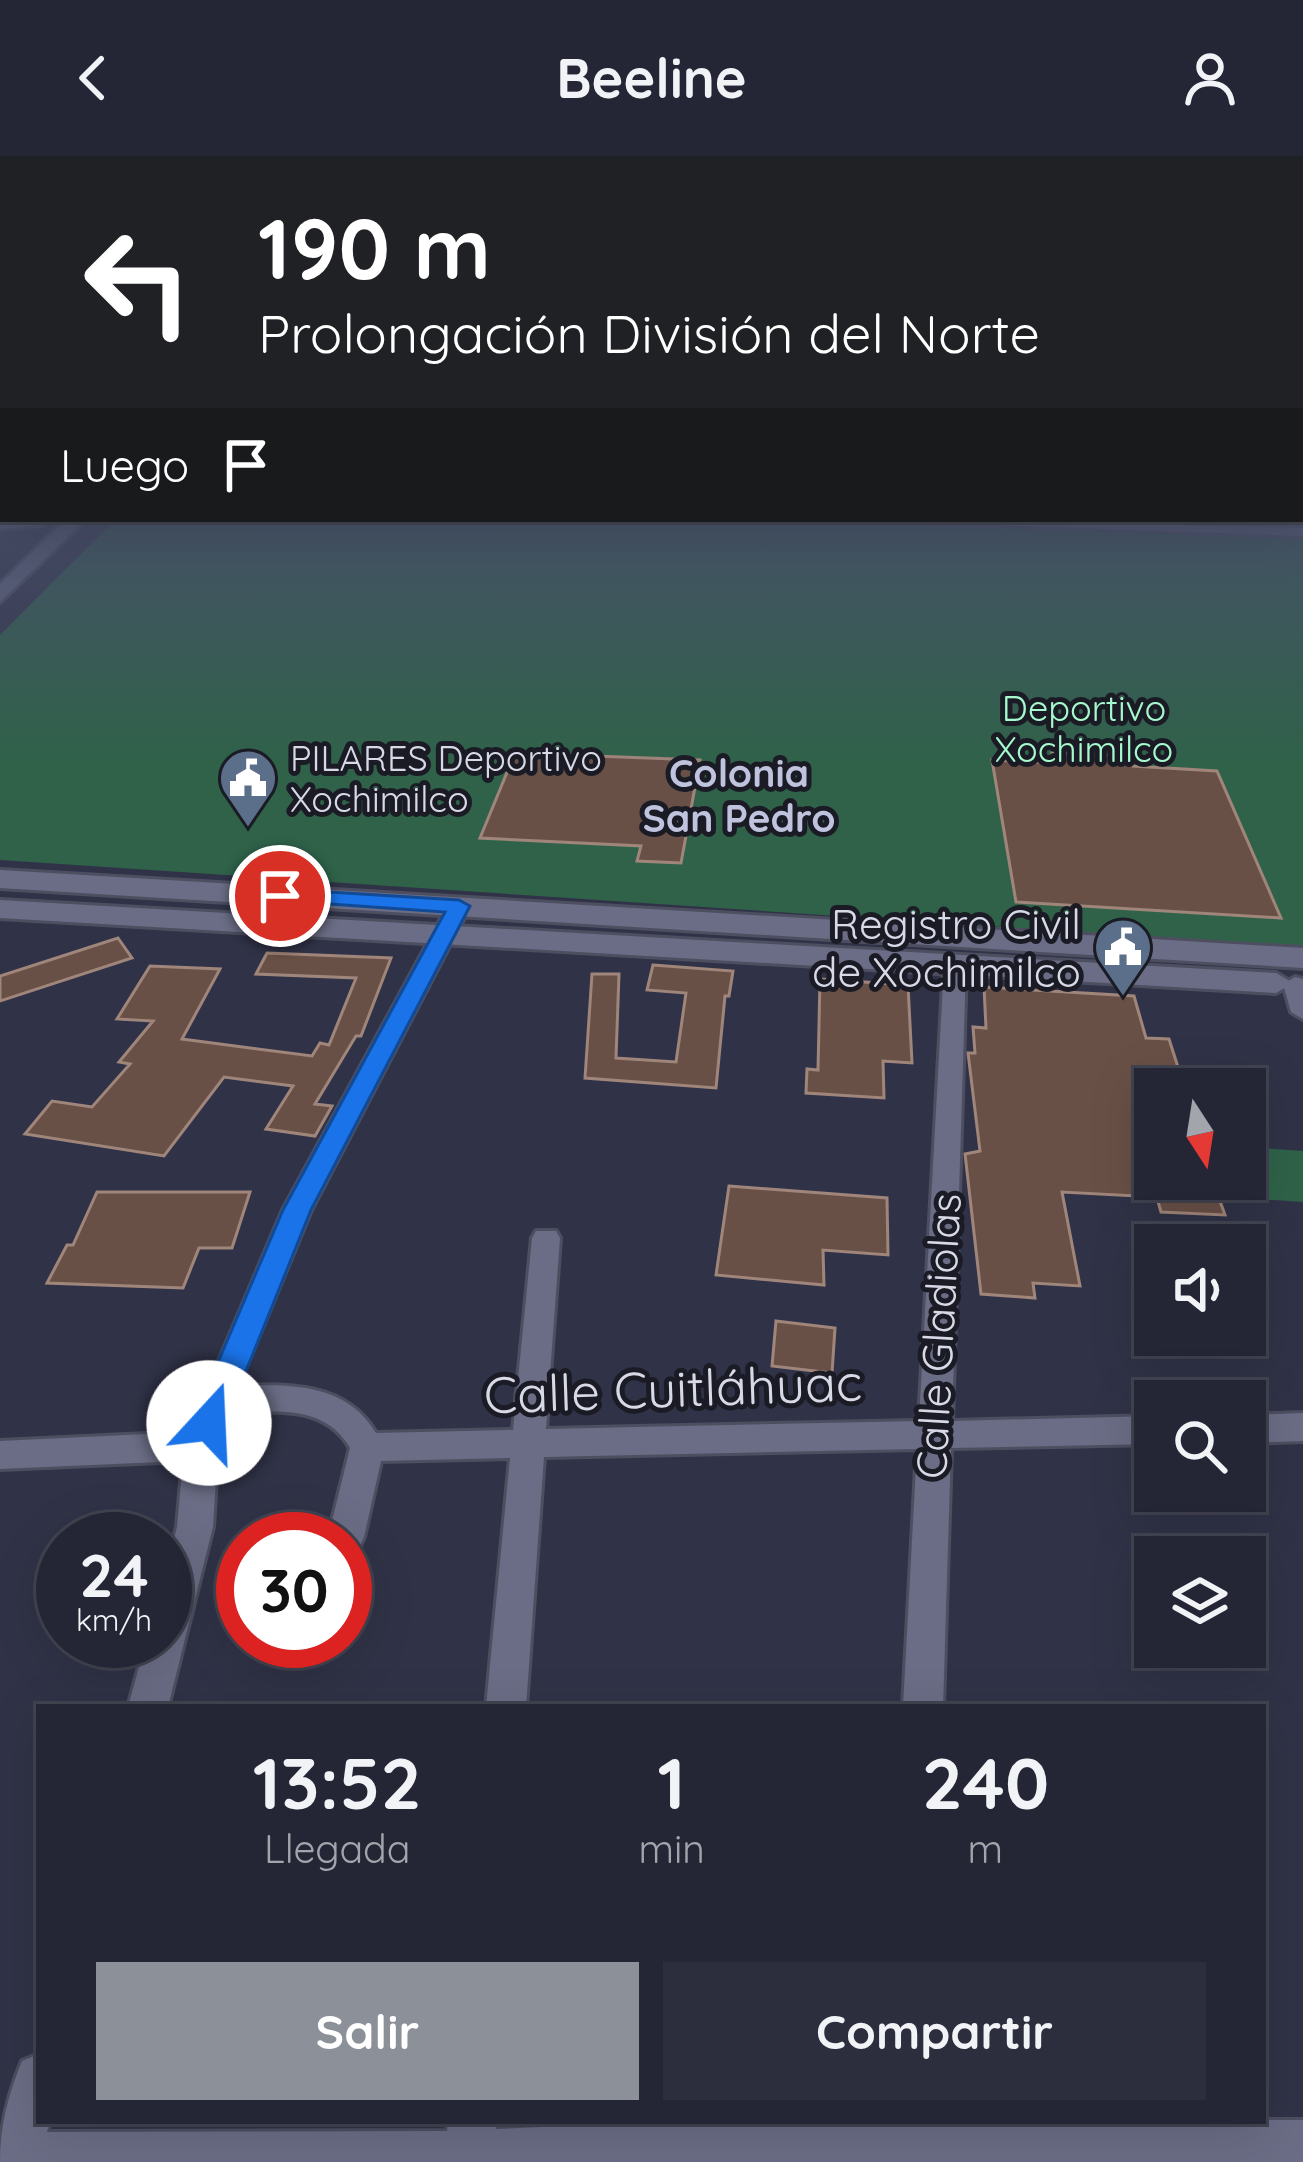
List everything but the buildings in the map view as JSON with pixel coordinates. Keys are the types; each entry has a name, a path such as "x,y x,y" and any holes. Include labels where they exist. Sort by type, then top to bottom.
{"main road":[{"path":"0,879 453,921"},
{"path":"0,909 591,929 1301,985"},
{"path":"591,929 955,965 1301,985"}],"street":[{"path":"149,1704 195,1527 201,1446 216,1400 297,1210 453,921"},
{"name":"Calle Gladiolas","path":"923,1704 955,965"},
{"path":"506,1704 546,1238"},
{"path":"216,1400 304,1401 339,1407 357,1424 367,1447 352,1512"},
{"path":"1266,1428 1303,1427"},
{"name":"Calle Cuitláhuac","path":"367,1447 1134,1430"},
{"path":"0,1455 201,1446"},
{"path":"36,2088 15,2160 471,2138 1303,2144"}],"green space":[{"name":"Deportivo Xochimilco","path":"54,581 1303,581 1303,947 0,860 0,635"},
{"path":"1266,1148 1303,1151 1303,1202 1266,1200"}],"place":[{"name":"PILARES Deportivo Xochimilco","path":"248,829"},
{"name":"Registro Civil de Xochimilco","path":"1123,998"}],"district":[{"name":"Colonia San Pedro","path":"739,794"}],"route":[{"path":"209,1423 297,1210 459,906 280,896"}]}
